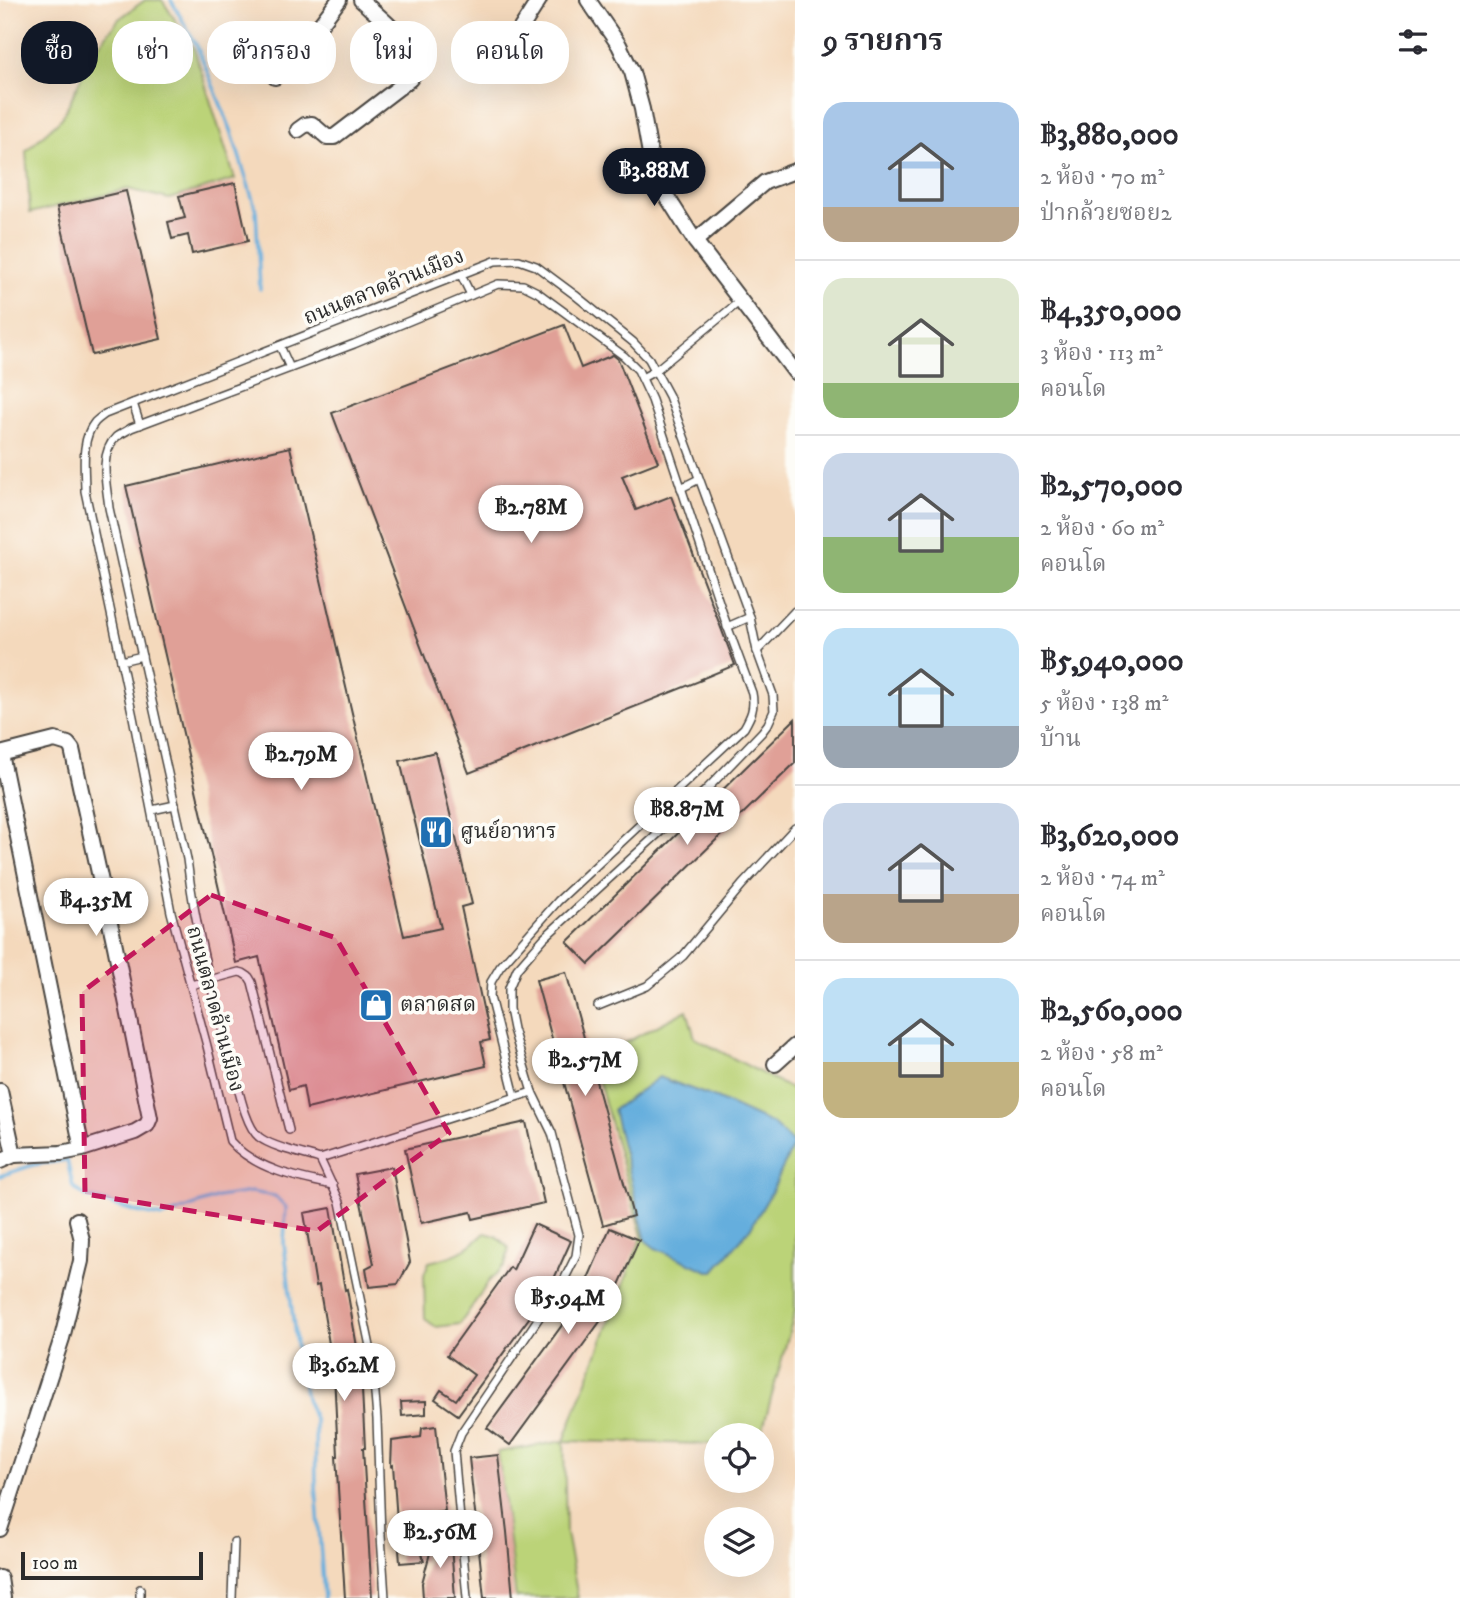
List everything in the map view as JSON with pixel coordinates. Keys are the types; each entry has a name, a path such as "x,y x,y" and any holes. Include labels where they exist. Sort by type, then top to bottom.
{"street":[{"path":"323,21 339,0"},
{"path":"298,130 312,124 327,137 334,137 410,79 416,70 414,54 361,0"},
{"path":"526,21 539,0"},
{"path":"588,0 619,45 632,72 652,165 664,192 695,241 795,372"},
{"path":"695,241 765,182 795,171"},
{"path":"0,1091 7,1158 82,1149 135,1132 147,1125 150,1118 72,749 68,744 55,740 1,754 82,1149"},
{"path":"775,1064 795,1046"},
{"path":"0,1529 58,1350 81,1261 82,1240 77,1220"},
{"path":"0,1578 3,1598"}],"lane":[{"name":"ถนนตลาดล้านเมือง","path":"333,1185 302,1179 261,1163 240,1152 230,1140 171,912 85,491 84,455 88,436 95,422 105,414 495,261 519,260 536,266 575,295 633,342 649,359 668,396 750,617 757,651 774,695 774,710 762,732 705,791 544,938 517,968 509,988 513,1029 532,1092 552,1133 579,1235 576,1256 564,1282 461,1433 454,1451 467,1598"},
{"path":"461,275 471,295"},
{"name":"ถนนตลาดล้านเมือง","path":"320,1159 260,1138 247,1119 195,914 187,859 109,508 105,467 108,449 117,437 141,425 354,344 498,284 523,285 537,292 624,356 638,370 652,400 754,703 744,728 558,901 500,967 491,982 490,997 515,1096"},
{"path":"642,378 741,301"},
{"path":"280,346 290,368"},
{"path":"133,403 141,425"},
{"path":"681,488 699,479"},
{"path":"757,651 795,611"},
{"path":"727,627 750,617"},
{"path":"121,661 142,656"},
{"path":"152,810 175,805"},
{"path":"598,1006 647,986 683,956 742,885 795,828"},
{"path":"191,985 239,972 249,977 289,1130"},
{"path":"385,1598 372,1356 340,1202 320,1159 532,1092"},
{"path":"232,1598 234,1542"}],"highlighted area":[{"path":"211,895 336,938 449,1133 317,1231 85,1194 82,992"}],"green space":[{"path":"145,0 162,0 176,21 117,21"},
{"path":"112,28 112,84 193,84 193,47 235,179 169,199 128,189 30,213 26,151 62,118 78,84 98,84 98,46"},
{"path":"687,1010 695,1038 795,1091 795,1311 764,1423 704,1423 704,1444 564,1441 642,1236 593,1060"},
{"path":"485,1233 496,1236 509,1248 505,1265 490,1280 460,1324 436,1327 425,1319 424,1274 429,1262 459,1252"},
{"path":"564,1441 566,1533 578,1598 516,1598 498,1452"}],"water":[{"path":"659,1077 716,1098 773,1124 794,1144 771,1193 750,1229 714,1271 708,1271 655,1248 646,1241 613,1110"}],"building":[{"path":"235,183 248,241 192,254 188,235 172,239 168,222 185,218 179,196"},
{"path":"126,191 161,339 92,355 57,207"},
{"path":"564,325 581,368 613,355 618,359 658,462 622,476 636,510 671,496 735,665 469,773 332,413"},
{"path":"290,447 404,936 441,928 400,761 435,752 472,904 461,907 490,1040 481,1042 486,1066 307,1109 303,1086 289,1090 259,957 236,963 126,486"},
{"path":"795,719 795,763 589,964 567,942"},
{"path":"566,972 633,1216 603,1225 536,980"},
{"path":"526,1122 544,1203 473,1219 471,1212 421,1223 405,1149"},
{"path":"392,1167 410,1262 398,1284 369,1287 366,1268 374,1264 355,1174"},
{"path":"331,1208 361,1370 372,1598 345,1598 334,1373 304,1213"},
{"path":"534,1224 571,1241 548,1292 458,1415 435,1399 441,1390 456,1400 474,1375 447,1355 510,1267 513,1270"},
{"path":"610,1228 639,1240 607,1312 510,1445 487,1428 576,1306"},
{"path":"426,1401 426,1414 402,1416 401,1402"},
{"path":"436,1426 445,1511 413,1514 424,1561 400,1563 393,1465 391,1466 392,1441 421,1437 422,1428"},
{"path":"498,1455 513,1598 484,1598 469,1458"},
{"path":"450,1533 455,1598 423,1598 422,1583 435,1534"}],"waterway":[{"path":"171,0 197,46 231,130 256,210 260,289"},
{"path":"0,1176 33,1165 67,1160 73,1187 85,1196 162,1217 218,1197 251,1192 275,1196 286,1207 284,1243 296,1344 306,1398 315,1421 316,1486 324,1598"}],"place":[{"name":"ศูนย์อาหาร","path":"436,832"},
{"name":"ตลาดสด","path":"376,1005"}]}
